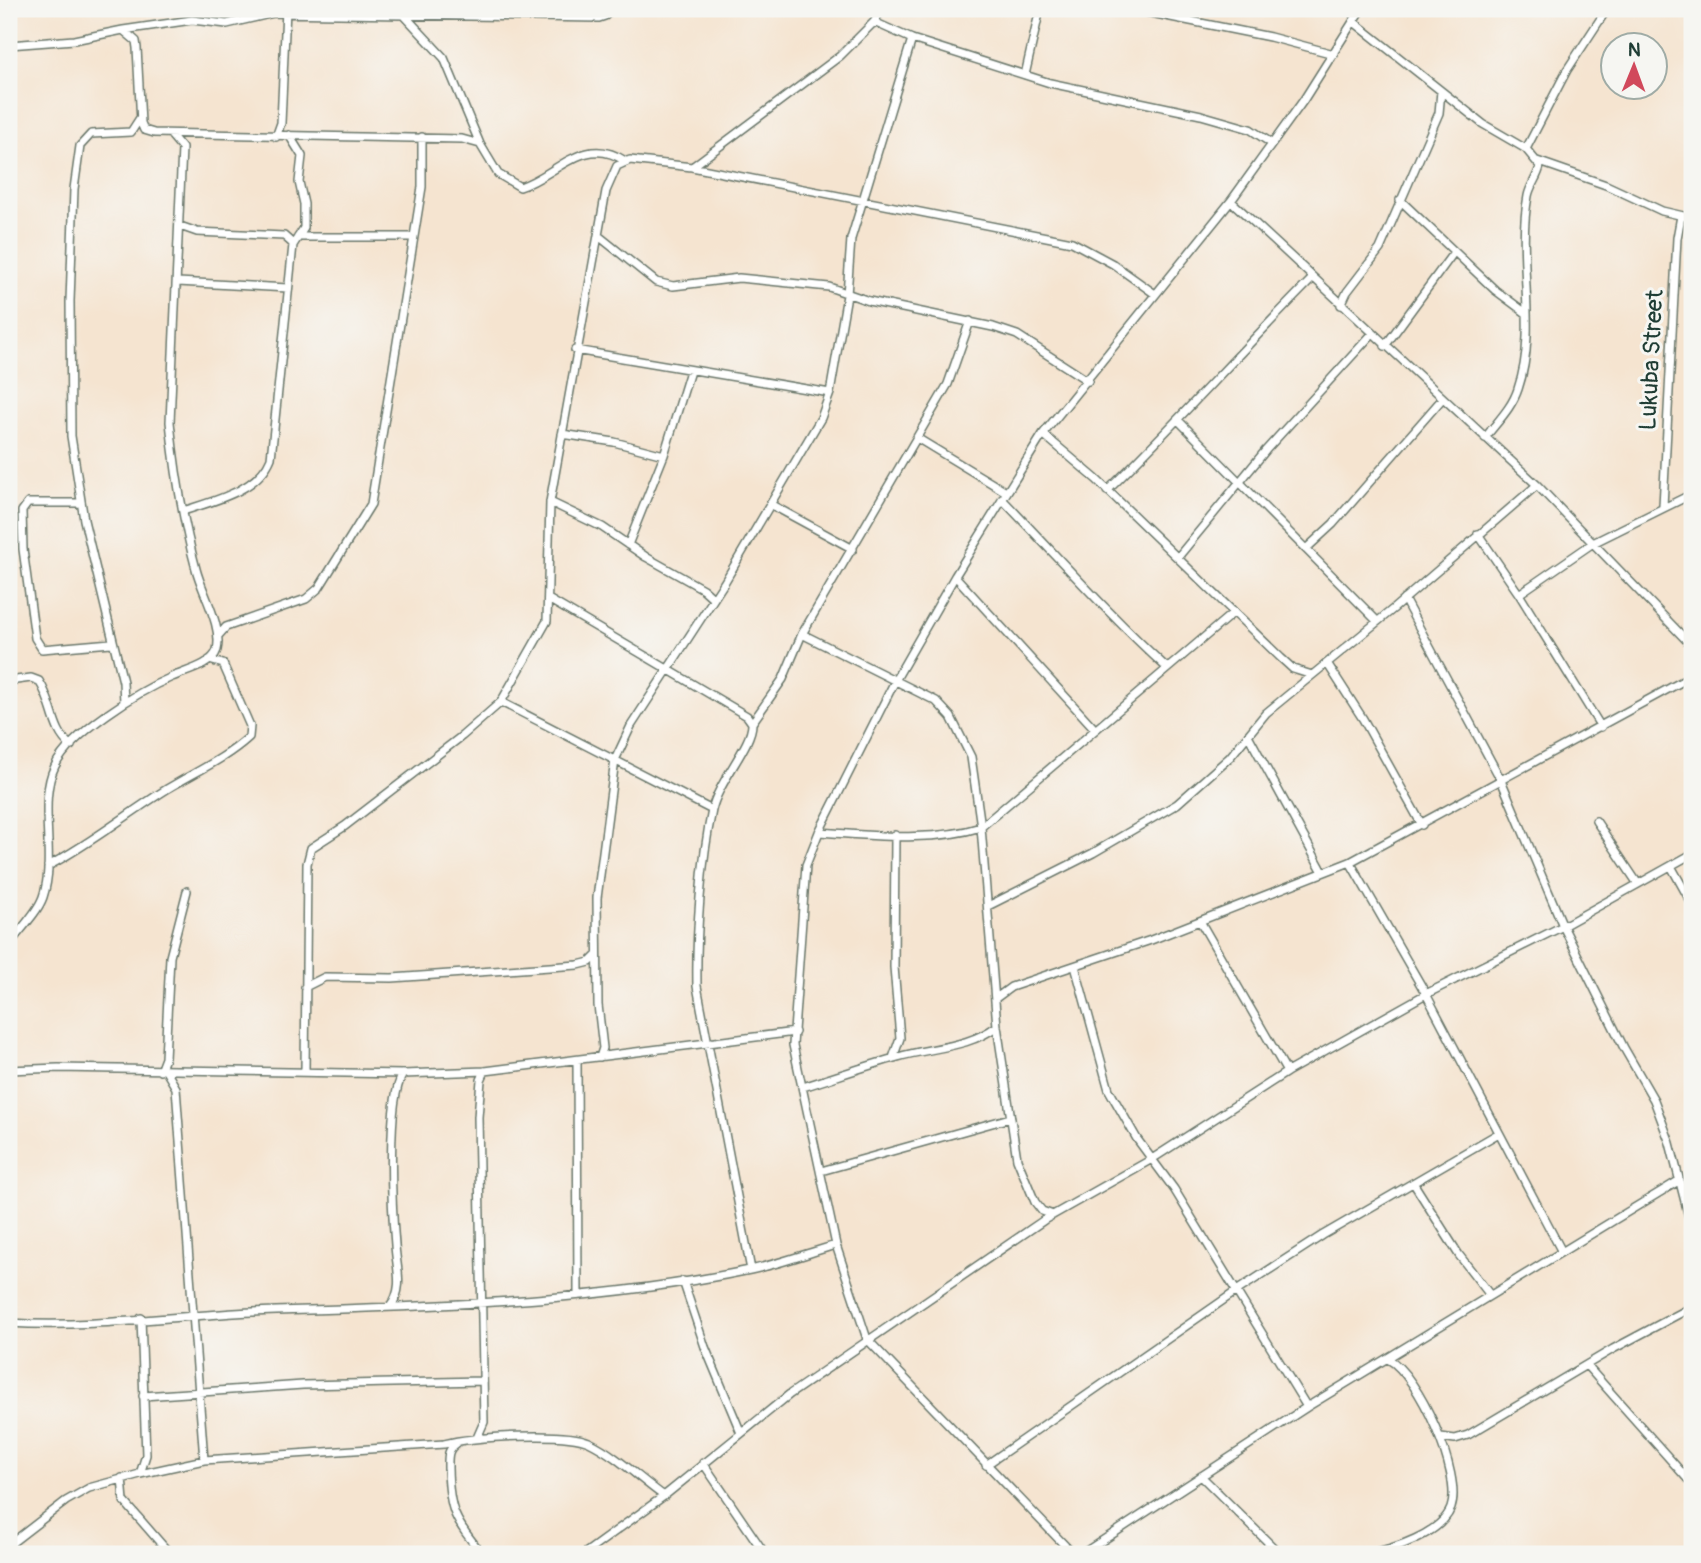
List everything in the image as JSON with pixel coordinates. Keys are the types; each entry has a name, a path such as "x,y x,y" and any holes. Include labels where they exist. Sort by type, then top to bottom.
{"street":[{"path":"9,45 74,40 192,20 227,24 286,11 404,16 599,18 606,16 612,9"},
{"path":"692,167 840,56 874,22 882,9"},
{"path":"1025,75 1040,9"},
{"path":"1131,9 1270,37 1334,54"},
{"path":"1073,1554 867,1339 836,1245 793,1045 806,865 819,832 896,679 955,576 1043,434 1231,201 1334,54 1361,9"},
{"path":"1527,149 1567,70 1607,9"},
{"path":"276,137 281,123 286,11"},
{"path":"404,16 444,58 480,144 498,174 520,187 530,184 571,156 603,151 625,161 692,167 1072,242 1113,264 1155,294"},
{"path":"874,22 912,39 1077,91 1200,116 1262,135 1278,135"},
{"path":"1354,22 1483,124 1527,149 1540,166 1528,196 1526,224 1527,351 1518,389 1511,404 1485,438"},
{"path":"123,30 136,41 140,118 145,130 171,135 422,137 462,139 480,144"},
{"path":"600,1057 603,1048 597,955 597,898 615,760 631,726 669,670 821,418 830,393 847,295 851,239 912,39"},
{"path":"1341,305 1347,292 1380,249 1439,113 1441,91"},
{"path":"124,702 123,682 111,643 81,503 71,436 72,215 80,146 91,134 131,132 140,118"},
{"path":"9,945 42,899 48,866 49,781 56,763 71,746 124,702 151,686 209,660 216,652 218,636 196,570 174,465 170,422 182,148 171,135"},
{"path":"183,511 244,487 268,466 281,381 288,288 296,240 304,220 304,199 299,182 302,156 289,135"},
{"path":"1262,135 1271,143"},
{"path":"218,636 226,627 306,599 319,588 371,504 422,187 422,137"},
{"path":"708,170 710,154"},
{"path":"305,1072 307,855 311,848 390,792 501,702 536,646 547,621 550,600 550,502 576,350 611,176 625,161"},
{"path":"1537,161 1692,218"},
{"path":"1401,200 1495,290 1526,313"},
{"path":"1231,201 1441,399 1537,485 1692,646"},
{"name":"Lukuba Street","path":"1663,506 1676,252 1681,216"},
{"path":"180,226 197,232 284,236 296,240 412,237"},
{"path":"600,237 656,282 673,286 716,280 758,279 829,287 847,295 970,321 1017,335 1088,381"},
{"path":"1385,346 1454,252"},
{"path":"1107,491 1180,421 1275,314 1312,278"},
{"path":"178,282 288,288"},
{"path":"751,1270 697,986 696,948 712,810 720,784 748,738 752,723 783,679 802,634 948,384 970,321"},
{"path":"1178,557 1266,450 1372,334"},
{"path":"576,350 830,393"},
{"path":"628,545 664,455 690,371"},
{"path":"1308,547 1334,524 1441,399"},
{"path":"1180,421 1308,547 1377,621"},
{"path":"562,434 664,455"},
{"path":"1043,434 1178,557 1293,668 1312,675"},
{"path":"917,438 1004,496 1113,618 1166,667"},
{"path":"988,906 1069,866 1177,804 1211,776 1266,713 1537,485"},
{"path":"1519,594 1592,543 1692,494"},
{"path":"550,502 602,527 703,589 713,598"},
{"path":"81,503 28,503 22,510 23,549 35,638 42,649 111,643"},
{"path":"770,504 853,549"},
{"path":"1478,534 1519,594 1601,727"},
{"path":"955,576 1094,729"},
{"path":"1404,599 1502,780 1563,926 1624,1048 1654,1100 1692,1229"},
{"path":"550,600 747,716 752,723"},
{"path":"819,832 895,835 965,832 981,827 1094,729 1122,710 1166,667 1234,612"},
{"path":"802,634 842,657 896,679 936,701 951,716 962,736 971,757 981,827 997,1026 1010,1118 1024,1179 1042,1211 1053,1215"},
{"path":"48,866 80,849 170,788 212,766 249,737 250,726 223,664 209,660"},
{"path":"1327,663 1363,719 1422,825"},
{"path":"996,998 1012,987 1200,921 1350,862 1692,676"},
{"path":"9,681 31,678 39,681 53,707 61,737 71,746"},
{"path":"501,702 712,810"},
{"path":"1248,736 1323,872"},
{"path":"1596,821 1638,884"},
{"path":"893,1058 900,1038 894,967 895,835"},
{"path":"584,1554 664,1496 741,1433 867,1339 1053,1215 1152,1159 1287,1072 1426,994 1563,926 1692,854"},
{"path":"1350,862 1426,994 1561,1250"},
{"path":"1671,866 1692,904"},
{"path":"187,891 170,957 163,1071 176,1088 196,1315 204,1460"},
{"path":"1200,921 1287,1072"},
{"path":"305,987 325,977 392,978 578,965 590,962 597,955"},
{"path":"1074,966 1109,1090 1238,1290 1307,1407"},
{"path":"803,1087 893,1058 970,1040 997,1026"},
{"path":"9,1070 58,1068 403,1074 485,1071 795,1032"},
{"path":"577,1060 578,1295"},
{"path":"477,1438 484,1422 478,1117 481,1080 485,1071"},
{"path":"390,1307 400,1280 394,1242 393,1139 396,1087 403,1074"},
{"path":"821,1171 1010,1118"},
{"path":"986,1465 1323,1234 1415,1184 1499,1133"},
{"path":"1082,1554 1307,1407 1561,1250 1680,1181"},
{"path":"1415,1184 1459,1255 1490,1295"},
{"path":"9,1323 57,1325 196,1315 481,1303 578,1295 751,1270 836,1245"},
{"path":"683,1281 705,1347 741,1433"},
{"path":"1441,1437 1455,1439 1468,1435 1692,1307"},
{"path":"140,1474 146,1455 141,1318"},
{"path":"1368,1554 1385,1551 1425,1532 1451,1509 1447,1451 1406,1371 1388,1359"},
{"path":"1587,1366 1692,1483"},
{"path":"143,1396 200,1390 482,1381"},
{"path":"9,1545 66,1501 89,1488 122,1478 204,1460 444,1444 477,1438 566,1437 587,1441 664,1496"},
{"path":"462,1440 449,1450 449,1503 464,1532 482,1554"},
{"path":"703,1463 765,1554"},
{"path":"1201,1476 1280,1554"},
{"path":"122,1478 124,1501 170,1554"}]}
